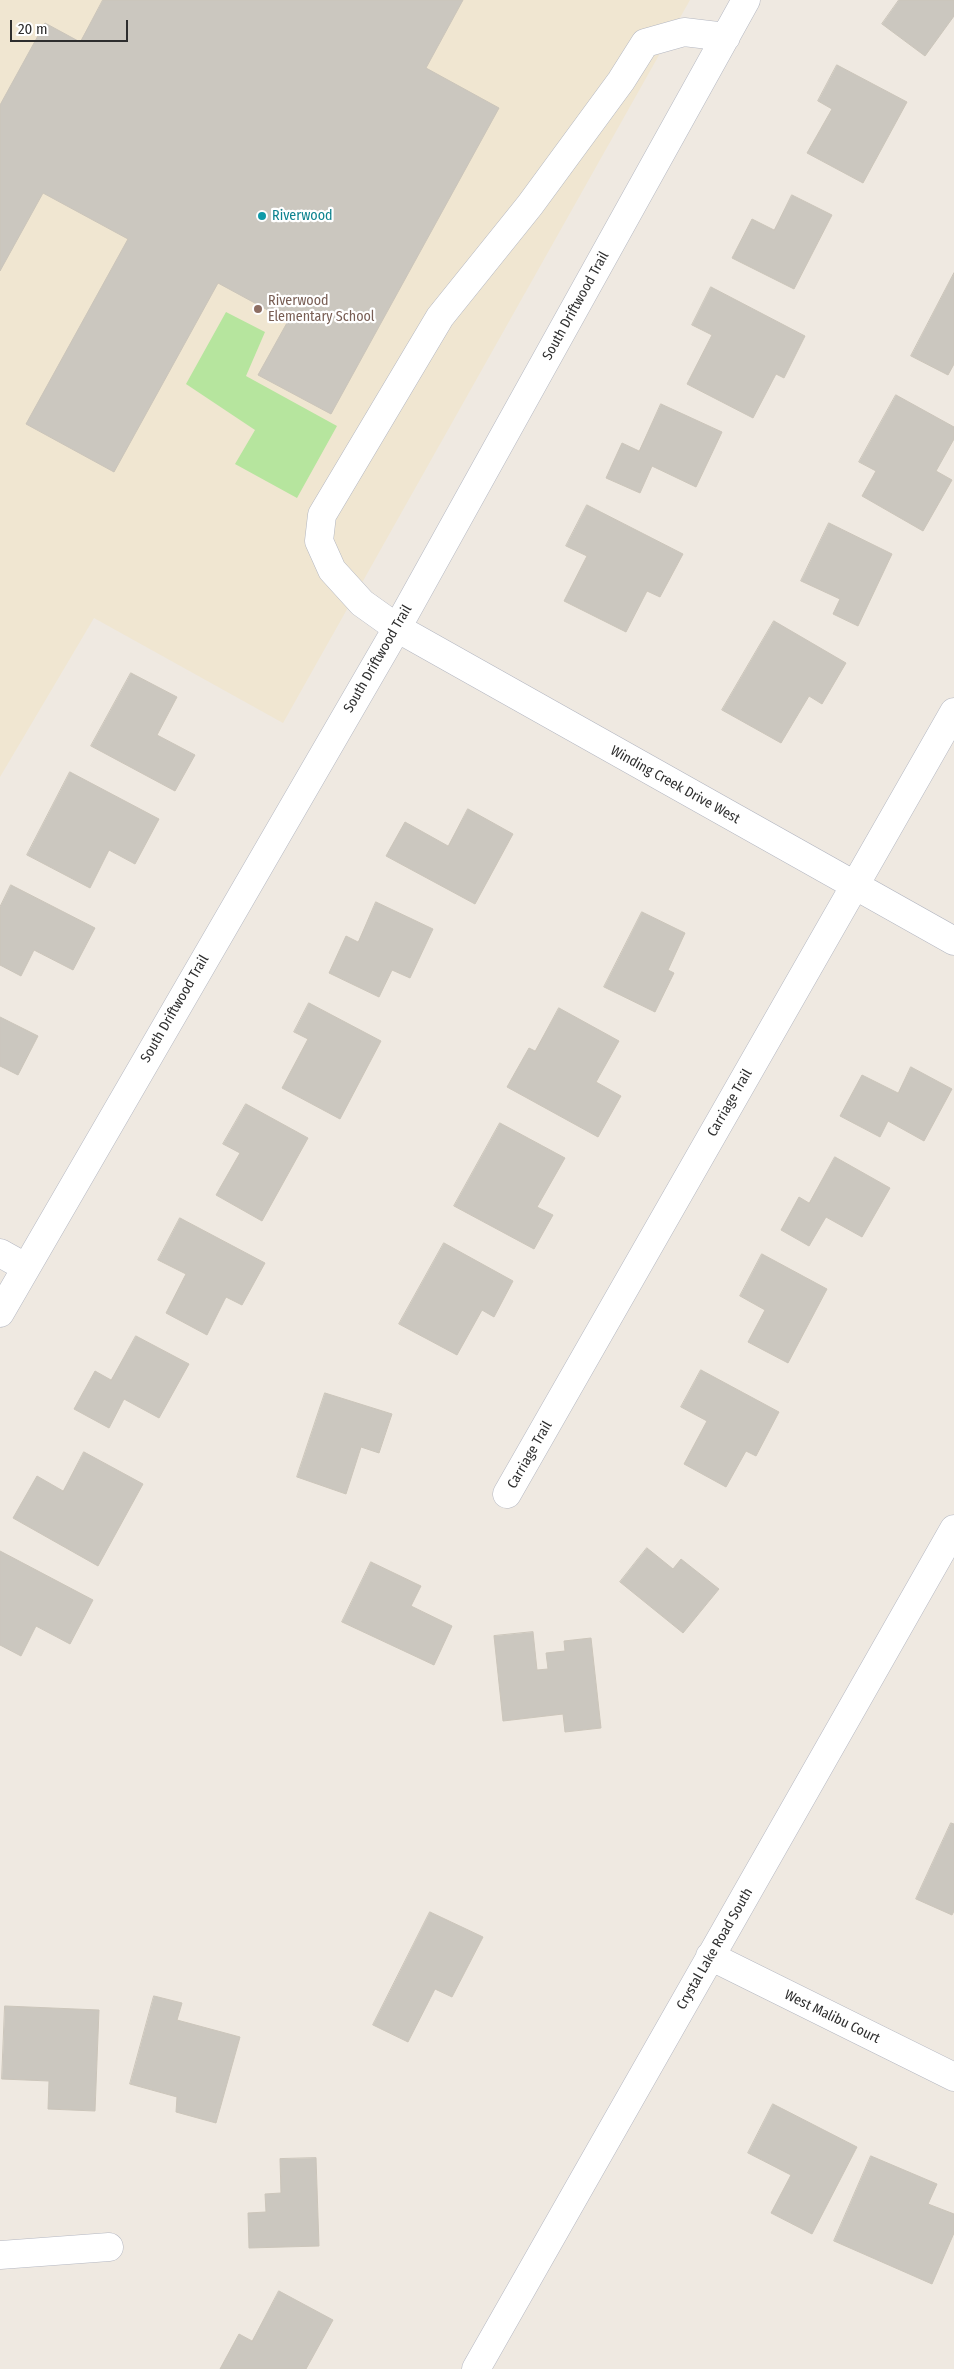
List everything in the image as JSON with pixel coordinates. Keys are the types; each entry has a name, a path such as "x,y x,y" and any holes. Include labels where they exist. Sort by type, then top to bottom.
{"street":[{"name":"South Driftwood Trail","path":"0,1313 396,628 746,0"},
{"name":"Winding Creek Drive West","path":"726,37 684,32 645,43 621,81 530,205 440,317 326,507 322,516 319,541 332,570 362,603 396,628 954,941"},
{"name":"Carriage Trail","path":"507,1494 954,712"},
{"path":"0,1253 25,1267"},
{"name":"Crystal Lake Road South","path":"476,2369 954,1529"},
{"name":"West Malibu Court","path":"710,1956 954,2077"},
{"path":"0,2255 108,2247"}],"shaded area":[{"name":"Riverwood Elementary School","path":"0,0 690,0 283,723 94,618 0,777"}],"green space":[{"path":"226,312 265,332 246,376 337,426 297,498 235,464 255,430 186,384"}],"building":[{"name":"Riverwood","path":"103,0 463,0 426,68 499,108 331,414 258,375 288,321 218,283 114,472 26,424 128,239 43,193 0,271 0,105 45,23 80,42"},
{"path":"899,0 954,0 954,16 925,56 882,24"},
{"path":"837,65 907,102 863,183 807,153 832,109 818,101"},
{"path":"792,195 832,215 794,289 732,258 752,219 774,230"},
{"path":"954,273 954,364 948,375 911,356"},
{"path":"711,287 805,336 784,378 776,374 753,418 687,384 712,335 692,325"},
{"path":"896,395 954,427 954,439 936,471 952,480 923,531 862,496 876,471 859,462"},
{"path":"661,404 722,432 696,487 652,466 640,493 606,478 622,443 639,451"},
{"path":"587,505 683,554 660,597 647,591 626,632 564,601 587,556 566,546"},
{"path":"829,523 892,554 858,626 833,614 840,599 801,581"},
{"path":"774,621 846,663 822,704 809,696 781,743 722,710"},
{"path":"131,673 177,697 157,735 195,755 175,791 91,746"},
{"path":"70,772 159,819 135,864 109,850 90,888 27,855"},
{"path":"468,809 513,834 475,904 386,856 405,822 448,846"},
{"path":"11,885 95,928 73,970 34,950 21,976 0,965 0,907"},
{"path":"376,902 433,929 410,978 392,970 379,997 329,973 346,936 358,942"},
{"path":"642,912 685,933 668,970 674,973 655,1012 604,987"},
{"path":"309,1003 381,1041 340,1119 282,1088 308,1039 294,1032"},
{"path":"559,1008 619,1041 596,1082 621,1096 598,1137 507,1087 529,1048 535,1051"},
{"path":"0,1017 38,1036 18,1075 0,1066"},
{"path":"911,1067 952,1089 924,1141 888,1121 880,1137 840,1116 862,1075 898,1093"},
{"path":"246,1104 308,1138 262,1221 216,1195 240,1153 223,1144"},
{"path":"500,1123 565,1158 537,1207 553,1215 534,1249 454,1206"},
{"path":"835,1157 890,1188 862,1237 826,1217 809,1246 781,1230 799,1197 809,1203"},
{"path":"180,1218 265,1263 242,1305 226,1297 207,1335 166,1313 186,1274 158,1260"},
{"path":"444,1243 513,1281 494,1317 482,1310 457,1355 399,1324"},
{"path":"762,1254 827,1289 788,1363 748,1342 765,1310 740,1296"},
{"path":"136,1336 189,1364 159,1418 124,1399 109,1428 74,1409 95,1371 111,1380"},
{"path":"701,1370 779,1412 756,1456 746,1451 726,1487 684,1464 707,1421 681,1407"},
{"path":"325,1393 392,1414 379,1453 361,1447 346,1494 297,1477"},
{"path":"84,1452 143,1484 98,1566 13,1518 37,1476 63,1491"},
{"path":"647,1548 673,1569 681,1559 719,1589 683,1633 620,1582"},
{"path":"0,1551 93,1600 70,1644 36,1626 21,1656 0,1645"},
{"path":"371,1562 421,1586 411,1606 452,1626 434,1665 342,1622"},
{"path":"533,1632 537,1670 548,1669 546,1653 565,1651 564,1641 591,1638 601,1728 565,1732 563,1714 503,1721 494,1636"},
{"path":"951,1823 954,1824 954,1911 952,1915 916,1899"},
{"path":"430,1912 483,1937 452,1997 435,1989 408,2042 373,2025"},
{"path":"154,1996 182,2003 177,2020 240,2037 216,2123 176,2112 177,2097 130,2084"},
{"path":"5,2006 99,2010 95,2111 48,2109 49,2081 2,2079"},
{"path":"773,2104 857,2147 812,2234 771,2213 791,2175 748,2153"},
{"path":"871,2156 937,2184 928,2204 954,2214 954,2233 932,2284 834,2241"},
{"path":"316,2158 319,2246 249,2248 248,2213 266,2212 265,2194 281,2193 280,2159"},
{"path":"279,2291 333,2320 306,2369 220,2369 239,2334 252,2341"}],"place":[{"name":"Riverwood","path":"262,216"},
{"name":"Riverwood Elementary School","path":"258,309"}]}
